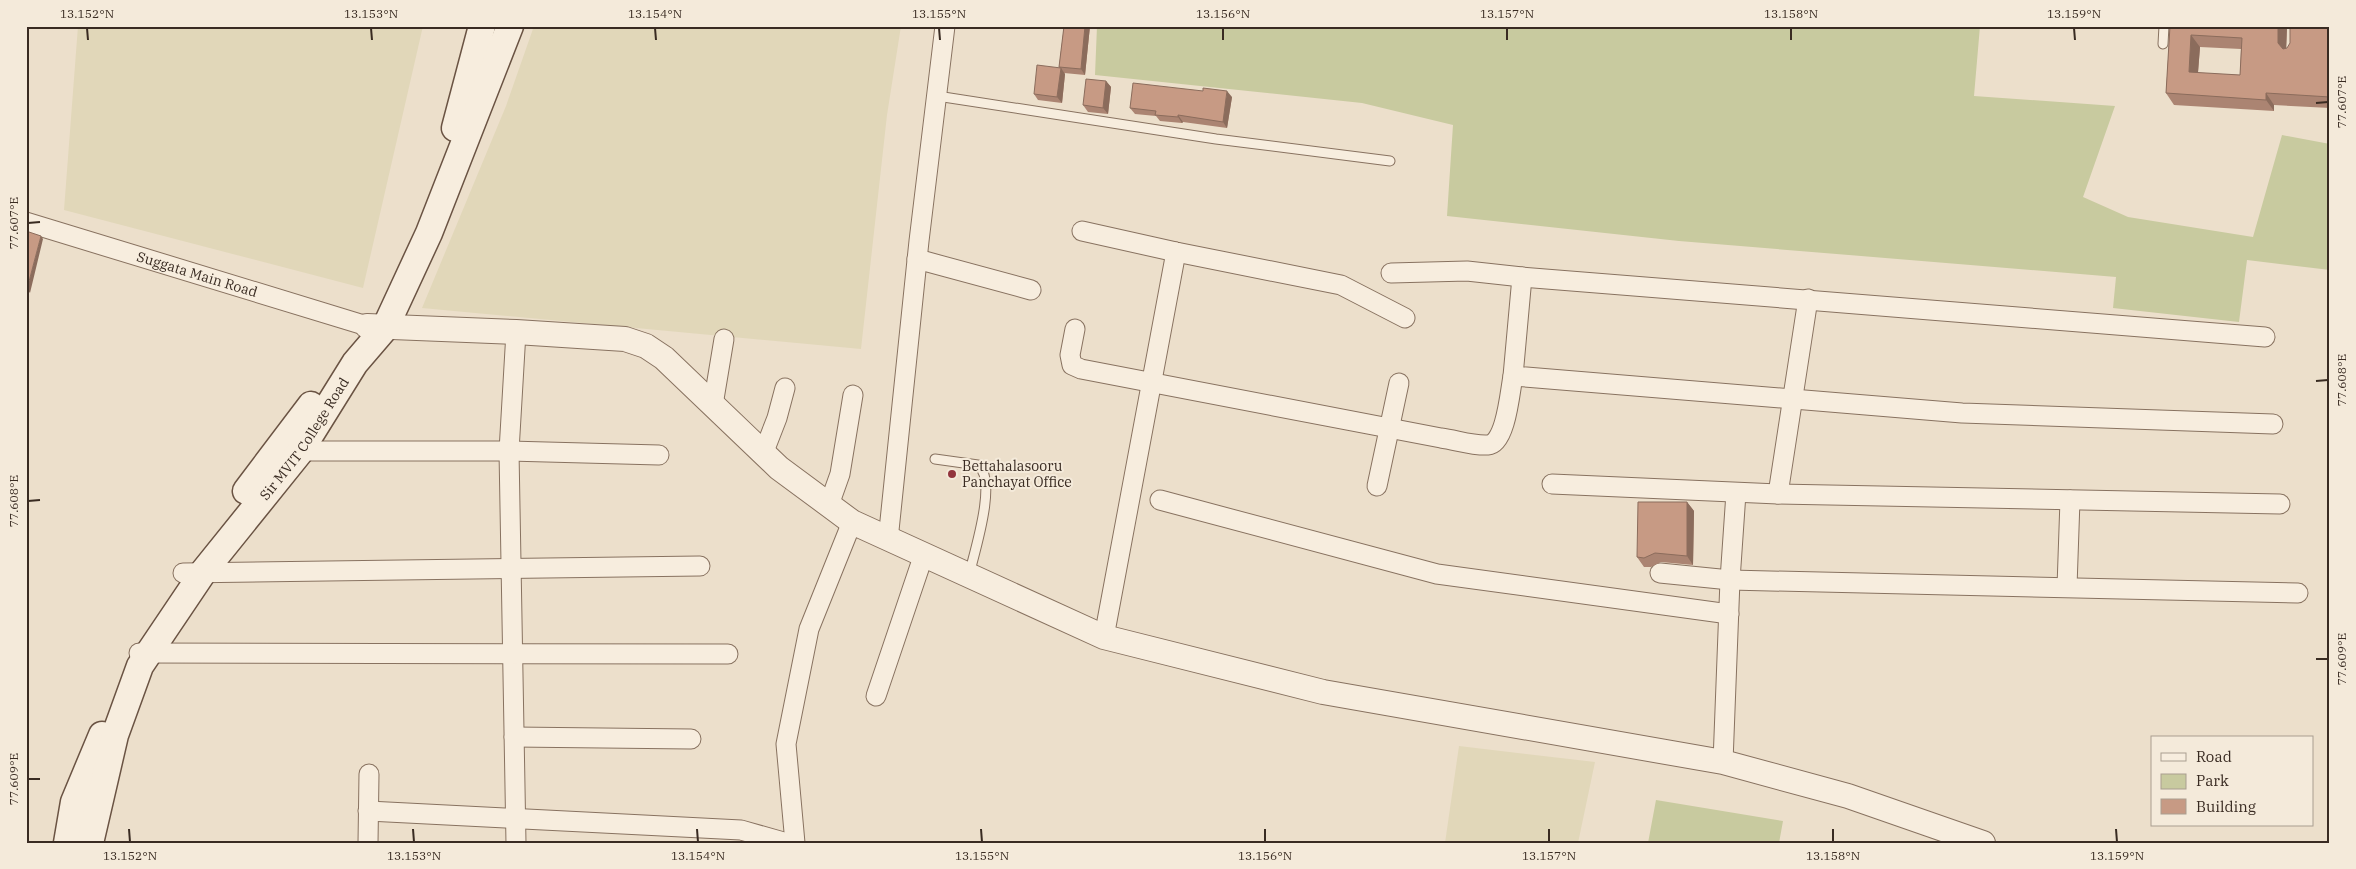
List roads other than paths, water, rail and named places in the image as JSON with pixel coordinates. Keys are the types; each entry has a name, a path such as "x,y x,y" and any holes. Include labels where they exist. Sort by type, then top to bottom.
{"main road":[{"name":"Sir MVIT College Road","path":"376,326 443,170 482,26"},
{"name":"Sir MVIT College Road","path":"67,843 74,802 142,653 193,573 288,451 376,326 429,233 510,26"},
{"name":"Sir MVIT College Road","path":"90,843 115,734 140,666 142,653"}],"street":[{"path":"888,540 917,259 945,26"},
{"name":"Suggata Main Road","path":"26,222 376,326"},
{"path":"1082,231 1341,285 1405,318"},
{"path":"1104,637 1176,252"},
{"path":"917,259 1031,290"},
{"path":"1391,273 1467,271 2265,337"},
{"path":"1075,329 1070,355 1072,365 1080,369 1488,445 1496,442 1502,433 1513,376 1522,277"},
{"path":"1778,494 1808,299"},
{"path":"376,326 625,339 646,346 664,358 779,468 852,522 1104,637 1323,692 1723,762 1848,796 1983,843"},
{"path":"516,332 509,451 516,843"},
{"path":"713,405 724,339"},
{"path":"1513,376 1962,413 2273,424"},
{"path":"1376,486 1399,383"},
{"path":"763,454 777,418 785,388"},
{"path":"829,506 840,474 853,395"},
{"path":"288,451 509,451 659,455"},
{"path":"1552,484 1736,493 2280,504"},
{"path":"1723,762 1730,580 1736,493"},
{"path":"1160,500 1437,574 1729,614"},
{"path":"2067,587 2070,500"},
{"path":"795,843 786,744 810,629 852,522"},
{"path":"876,696 924,554"},
{"path":"193,573 700,566"},
{"path":"1660,573 1730,580 2298,593"},
{"path":"142,653 728,654"},
{"path":"514,737 691,739"},
{"path":"368,843 369,774"},
{"path":"368,811 741,830 787,843"}],"lane":[{"path":"2163,44 2164,26"},
{"path":"937,96 1216,139 1390,161"},
{"path":"935,459 978,465 983,469 986,498 969,575"}],"place":[{"name":"Bettahalasooru Panchayat Office","path":"952,474"}]}
